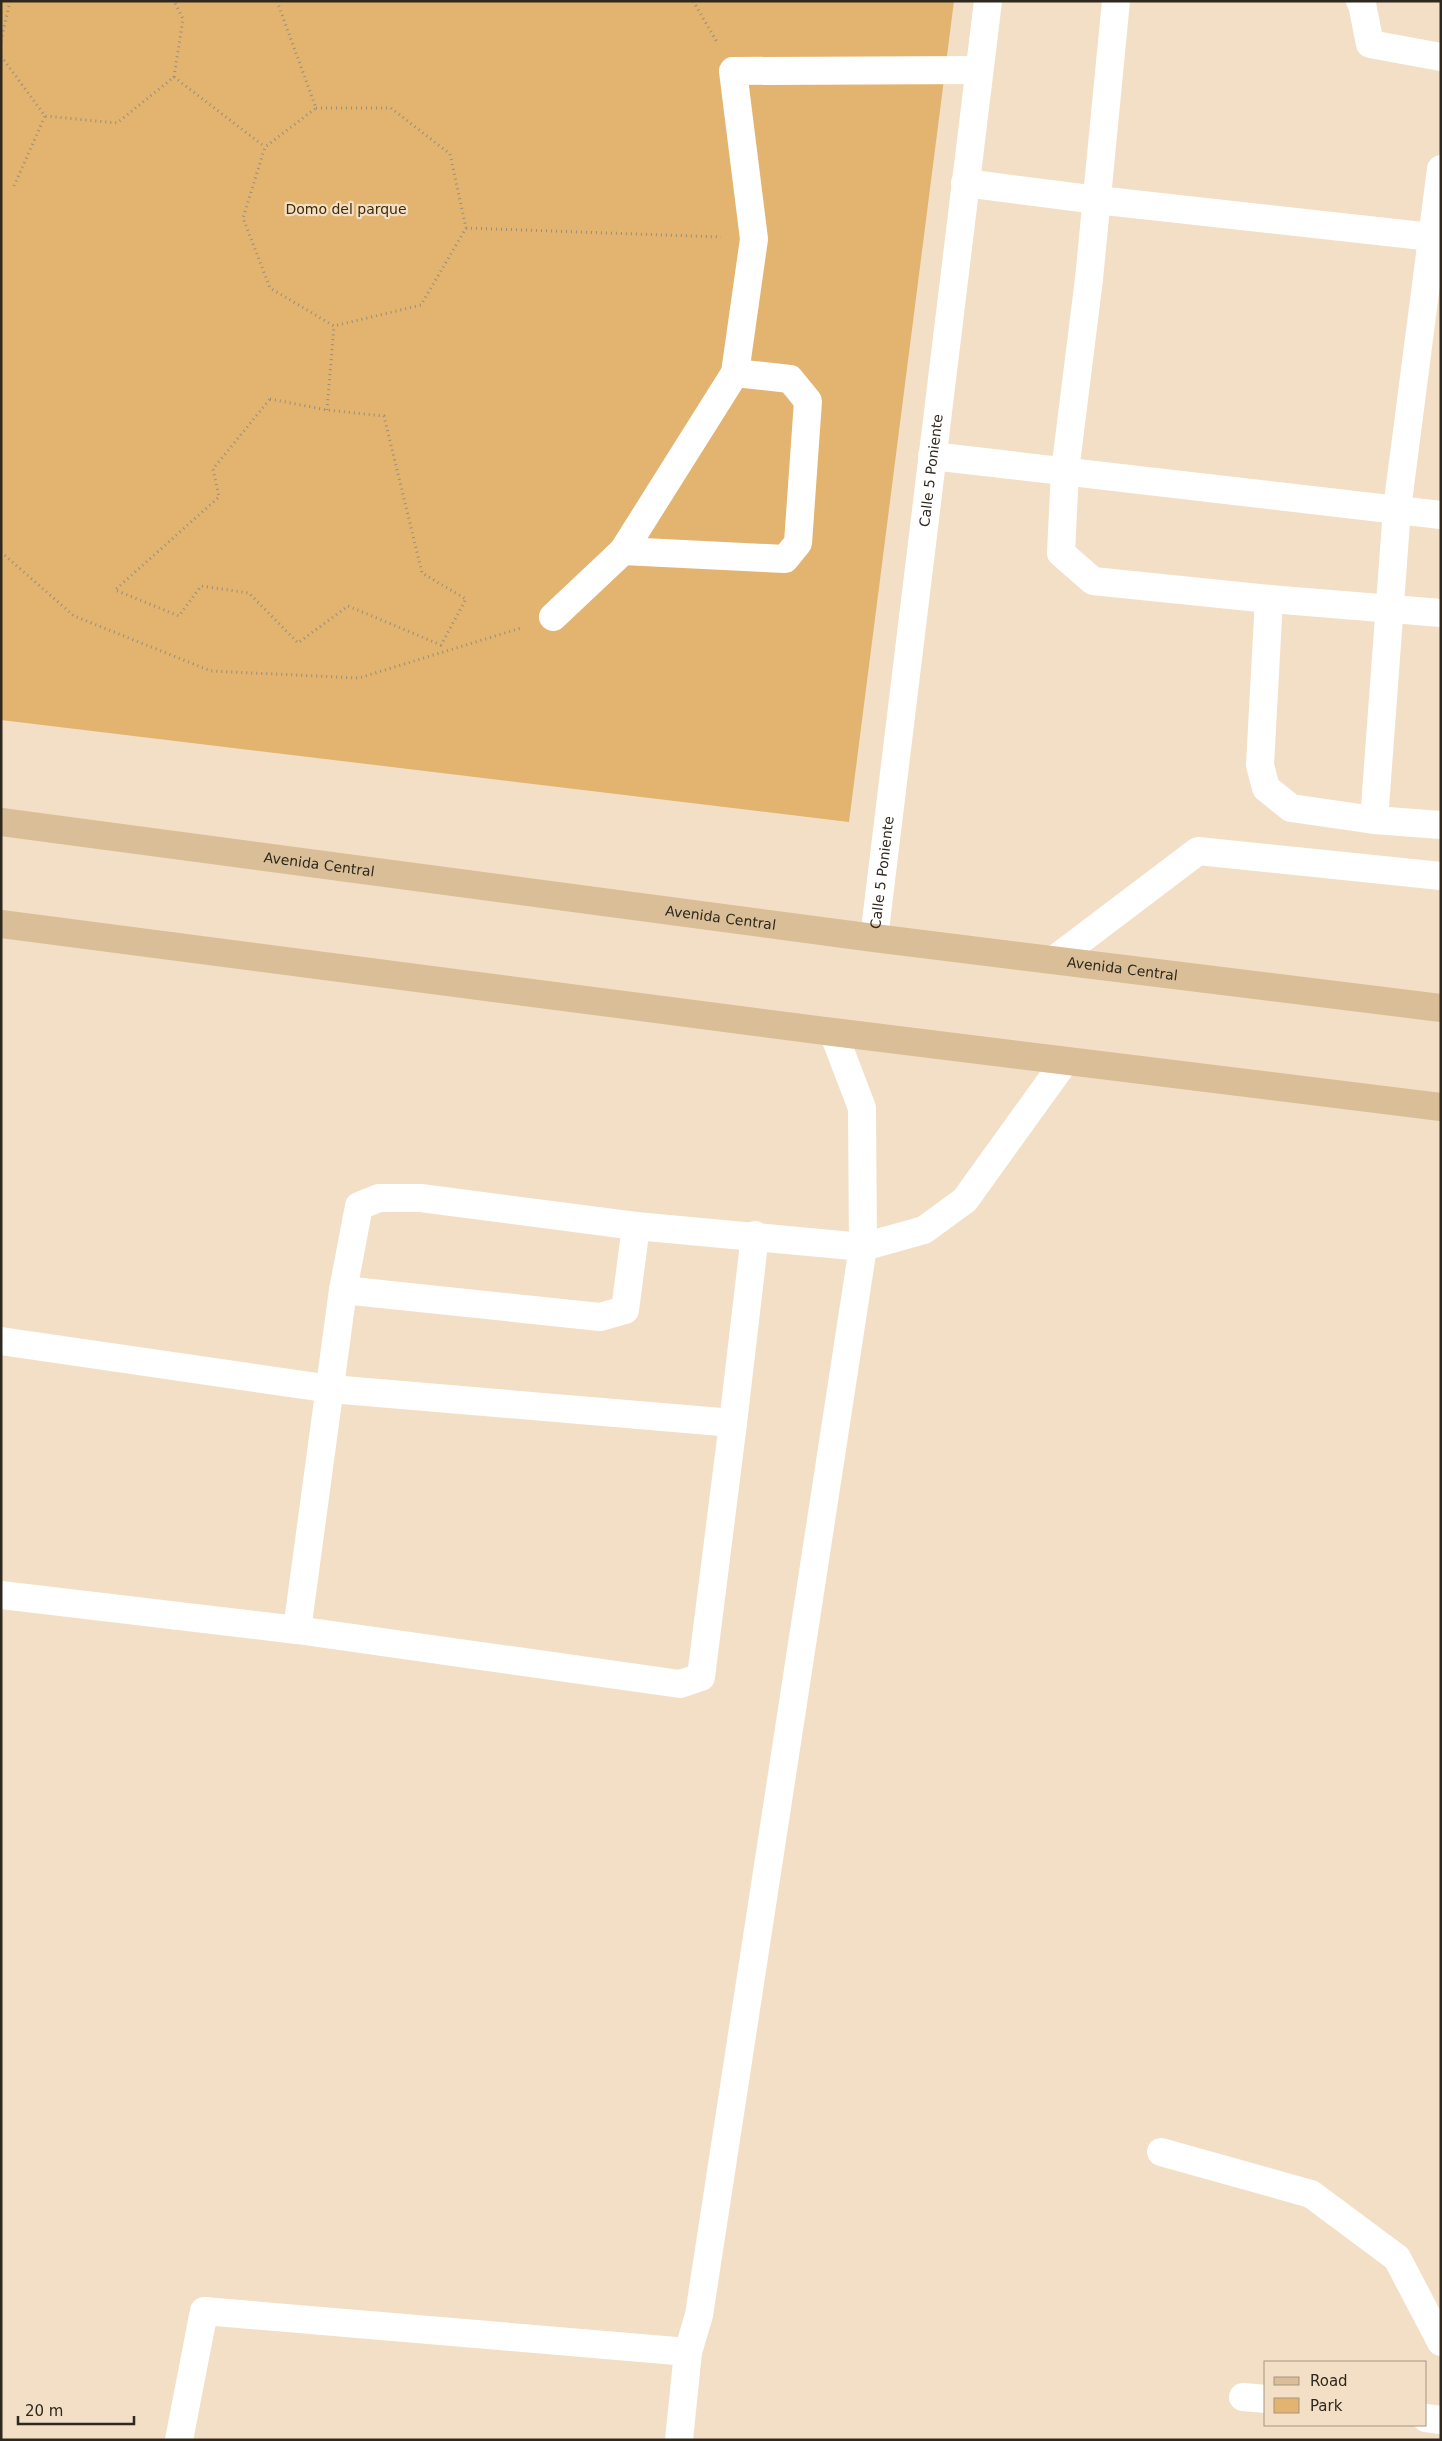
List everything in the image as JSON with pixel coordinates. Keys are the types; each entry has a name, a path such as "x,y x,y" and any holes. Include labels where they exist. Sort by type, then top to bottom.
{"main road":[{"name":"Avenida Central","path":"1,822 874,938 1441,1008"},
{"path":"1,924 833,1032 1441,1107"}],"street":[{"name":"Calle 5 Poniente","path":"874,938 988,1"},
{"path":"1116,1 1097,200 1065,471 1061,553 1093,581 1269,599 1441,613"},
{"path":"1360,1 1370,44 1441,57"},
{"path":"554,617 623,551 735,373 754,239 733,72 979,70"},
{"path":"1374,820 1397,509 1436,237 1441,169"},
{"path":"965,183 1097,200 1436,237"},
{"path":"623,551 785,559 798,543 808,401 790,380 735,373"},
{"path":"932,456 1441,515"},
{"path":"1269,599 1260,765 1266,788 1291,808 1374,820 1441,825"},
{"path":"1054,960 1198,851 1441,876"},
{"path":"679,2440 688,2352 699,2315 864,1247 862,1108 833,1032"},
{"path":"297,1630 343,1290 359,1206 379,1198 422,1198 636,1226 755,1235 864,1247 924,1230 965,1200 1065,1061"},
{"path":"343,1290 600,1317 625,1310 636,1226"},
{"path":"1,1595 297,1630 680,1684 701,1677 755,1235"},
{"path":"1,1341 331,1389 733,1423"},
{"path":"1161,2152 1311,2194 1397,2258 1441,2342"},
{"path":"179,2440 204,2311 688,2352"},
{"path":"1427,2418 1441,2420"}],"path":[{"path":"1,41 10,1"},
{"path":"1,56 45,116 117,123 174,78 183,19 174,1"},
{"path":"276,1 316,108"},
{"path":"693,1 733,72"},
{"path":"174,78 265,147"},
{"path":"316,108 391,108 450,154 466,228 422,305 334,326 270,288 243,218 265,147 316,108"},
{"path":"14,186 45,116"},
{"path":"466,228 754,239"},
{"path":"327,410 334,326"},
{"path":"270,399 327,410 384,416 422,573 466,599 441,645 348,606 298,643 249,593 201,586 179,616 115,590 219,497 213,470 270,399"},
{"path":"1,552 74,616 211,671 359,678 554,617"}],"green space":[{"name":"Domo del parque","path":"1,1 954,1 849,822 1,720"}]}
